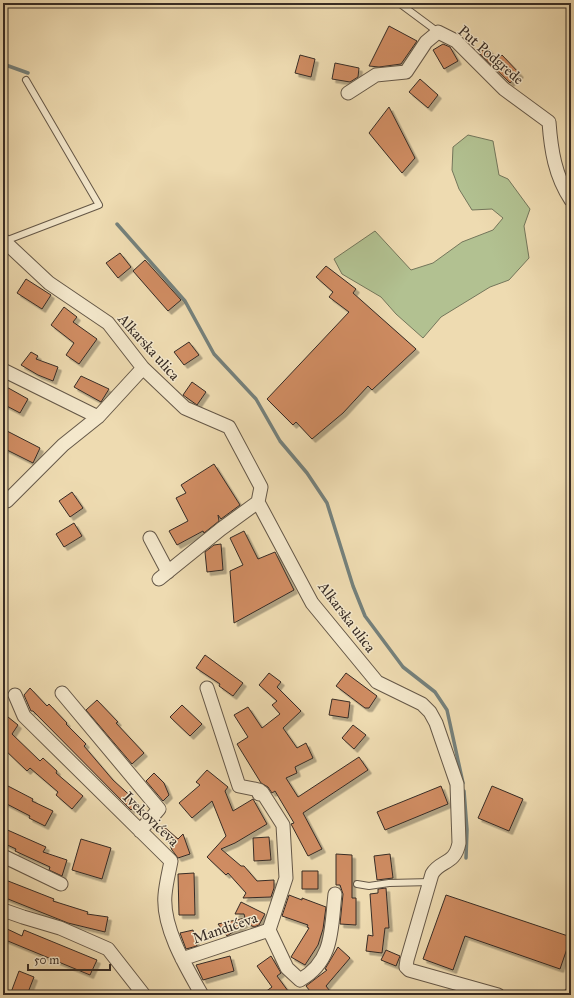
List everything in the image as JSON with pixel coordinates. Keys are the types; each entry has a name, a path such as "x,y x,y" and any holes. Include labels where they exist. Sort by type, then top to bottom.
{"street":[{"name":"Put Podgrede","path":"348,93 376,75 406,72 426,42 438,32 456,41 504,89 549,122 551,152 562,186 571,200"},
{"name":"Alkarska ulica","path":"4,240 49,283 108,324 143,368 185,408 229,427 261,487 258,502 312,603 377,682 422,704 430,712 436,723 458,784 459,843 458,851 452,858 434,870 406,967 408,970 498,995"},
{"path":"3,501 7,501 63,445 98,417 143,368"},
{"path":"3,370 98,417"},
{"path":"150,538 164,575 221,529 258,502"},
{"name":"Mandićeva","path":"182,959 269,930 286,878 283,825 262,792 259,794 259,790 239,786 207,688"},
{"name":"Ivekovićeva","path":"62,693 160,809 140,831"},
{"name":"Ivekovićeva","path":"15,695 24,716 171,861 165,896 170,930 182,959 202,995"},
{"path":"3,856 61,884"},
{"path":"269,930 287,968 300,980 309,974 325,956 330,937 335,894"},
{"path":"3,910 60,928 108,949 144,995"}],"lane":[{"path":"399,3 438,32"},
{"path":"4,240 99,205 26,80"},
{"path":"357,884 369,886 389,883 431,882"}],"green space":[{"path":"468,135 493,141 499,175 508,179 530,209 524,226 529,258 509,280 490,287 441,317 423,338 396,314 381,297 342,274 334,259 375,231 411,270 433,263 462,242 493,230 503,218 492,209 472,210 459,189 452,170 453,147"}],"building":[{"path":"389,26 417,41 401,64 379,67 369,66"},
{"path":"443,44 450,47 458,61 444,69 433,50"},
{"path":"487,47 497,60 502,55 520,74 510,83 479,53"},
{"path":"300,55 315,59 311,77 295,73"},
{"path":"335,63 359,68 358,77 350,82 332,79"},
{"path":"420,79 438,95 428,108 409,92"},
{"path":"389,107 415,158 402,173 369,133"},
{"path":"120,253 131,267 118,278 106,263"},
{"path":"145,260 181,300 168,311 133,271"},
{"path":"326,266 356,289 353,293 416,349 372,390 368,386 343,413 312,439 296,422 293,425 267,399 349,312 329,297 333,292 316,277"},
{"path":"26,279 51,295 42,309 17,293"},
{"path":"64,307 77,317 73,322 97,339 79,364 66,355 74,343 51,325"},
{"path":"189,342 199,355 184,365 174,352"},
{"path":"31,352 38,356 36,359 58,367 53,381 38,375 21,365"},
{"path":"81,376 109,389 101,402 74,387"},
{"path":"192,382 206,392 197,405 183,395"},
{"path":"3,385 28,399 20,413 3,404"},
{"path":"7,431 40,448 33,463 3,448 3,440"},
{"path":"214,464 240,505 221,519 218,515 219,521 204,533 203,531 177,545 169,531 188,521 176,498 186,493 181,485"},
{"path":"72,492 83,508 70,517 59,501"},
{"path":"74,523 82,536 64,547 56,534"},
{"path":"244,531 258,559 275,552 294,590 234,623 230,571 243,565 230,538"},
{"path":"221,544 223,570 207,572 205,552 214,545"},
{"path":"205,655 243,683 233,696 219,686 220,684 196,668"},
{"path":"269,673 281,682 277,687 301,711 283,728 297,748 306,743 313,758 295,767 297,773 286,778 298,797 359,757 368,770 303,813 322,849 308,856 291,824 294,823 275,791 272,793 268,787 261,783 237,744 248,737 234,715 248,707 262,728 280,714 272,705 277,701 259,685"},
{"path":"346,673 377,696 369,708 365,708 336,686"},
{"path":"30,688 47,706 49,704 67,723 66,724 86,744 84,746 113,780 138,803 131,810 33,711 31,711 24,695"},
{"path":"332,699 350,702 348,718 329,715"},
{"path":"97,700 144,753 132,764 86,710"},
{"path":"182,705 202,724 190,736 170,717"},
{"path":"3,713 18,725 12,734 40,761 43,758 57,771 56,773 83,796 72,809 56,795 58,792 30,768 27,771 3,748"},
{"path":"353,725 366,735 354,749 342,738"},
{"path":"207,770 228,787 225,791 233,811 253,799 267,824 235,843 221,849 241,866 244,866 257,881 274,880 274,888 271,897 243,898 246,893 228,873 226,875 207,857 226,836 212,801 192,818 179,803 200,785 196,782"},
{"path":"154,773 164,783 169,795 163,801 146,781"},
{"path":"8,786 33,799 32,801 53,811 45,826 29,818 30,816 3,802 3,797"},
{"path":"441,786 448,804 385,830 377,812"},
{"path":"492,786 523,799 509,831 478,818"},
{"path":"162,825 178,839 183,834 190,854 178,858 172,850"},
{"path":"3,828 46,847 43,852 67,860 62,876 49,870 50,867 15,851 16,849 3,843"},
{"path":"269,837 271,860 254,861 253,838"},
{"path":"81,839 111,848 102,879 72,870"},
{"path":"336,854 352,855 352,898 356,898 356,925 340,924 343,894 340,885 336,885"},
{"path":"390,854 393,878 377,880 374,856"},
{"path":"302,871 318,871 318,889 302,889"},
{"path":"194,873 195,915 179,915 178,874"},
{"path":"3,879 54,899 53,901 88,912 87,914 108,917 105,932 68,923 3,897"},
{"path":"386,888 389,928 385,928 382,953 366,951 368,935 373,936 370,894 378,893 378,889"},
{"path":"289,895 326,907 323,929 318,945 305,965 291,957 309,928 307,927 308,925 282,916"},
{"path":"446,895 571,937 560,969 465,936 453,970 423,959"},
{"path":"241,902 265,914 259,925 254,927 246,923 227,936 218,924 245,918 244,914 235,914"},
{"path":"3,927 22,936 24,930 97,960 90,975 3,939"},
{"path":"193,930 197,946 186,949 180,933"},
{"path":"338,947 350,958 326,986 333,995 313,995 306,986 327,970 325,969"},
{"path":"386,950 400,956 396,966 381,960"},
{"path":"230,956 234,971 203,980 196,965"},
{"path":"271,956 281,973 277,976 291,995 261,995 272,987 257,966"},
{"path":"19,971 34,977 27,995 10,995"}],"waterway":[{"path":"3,64 28,73"},
{"path":"117,224 185,301 214,354 256,399 280,441 307,473 327,503 353,586 365,616 403,667 435,692 447,710 463,783"},
{"path":"464,791 467,830 466,858"}]}
